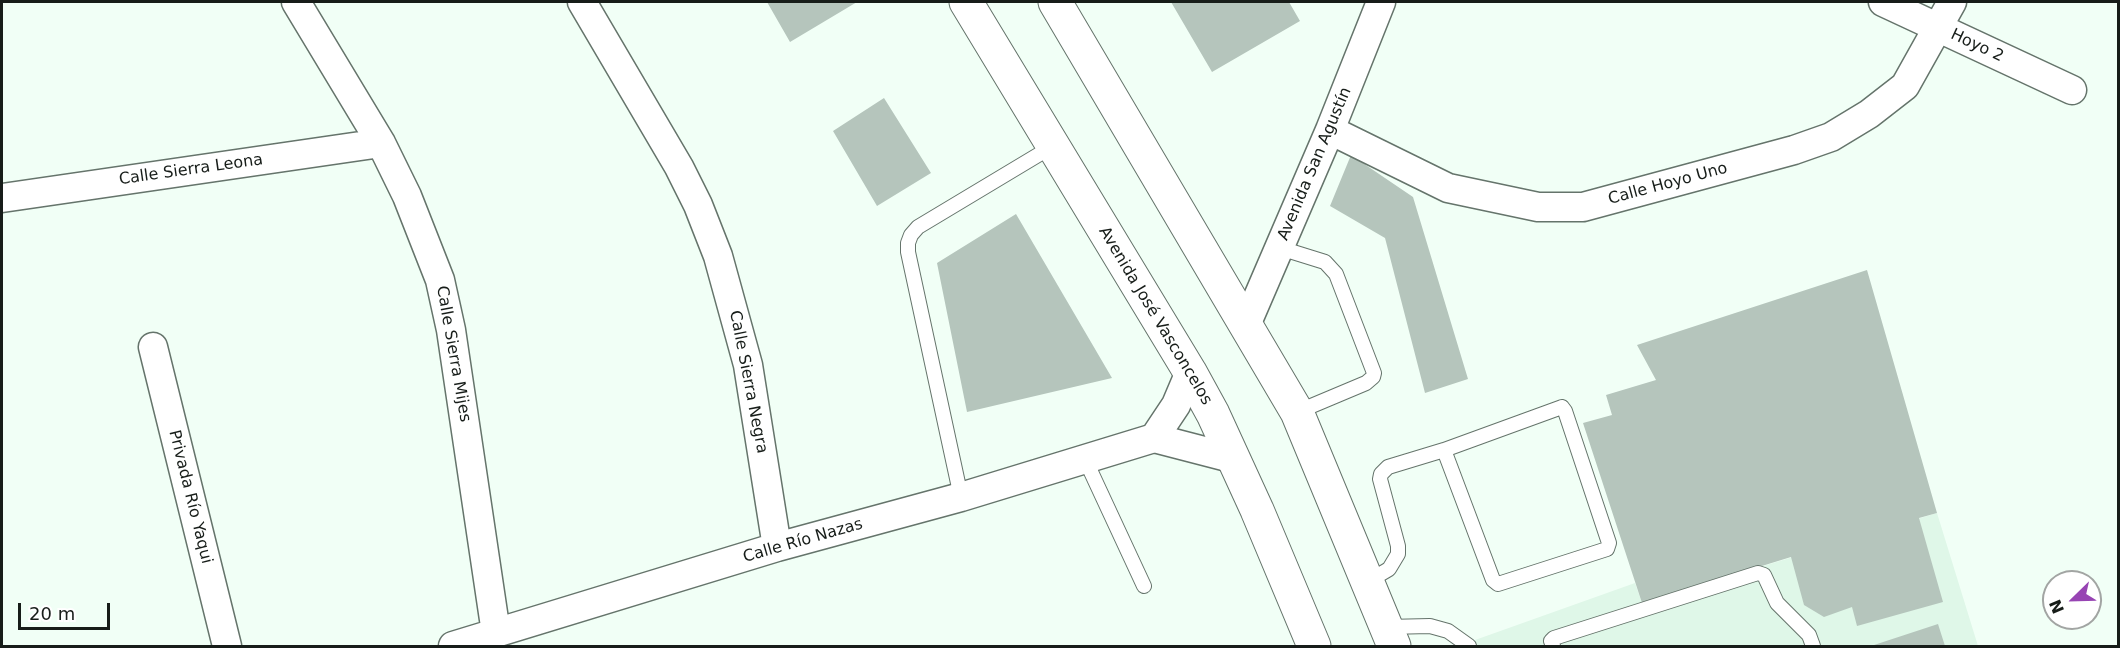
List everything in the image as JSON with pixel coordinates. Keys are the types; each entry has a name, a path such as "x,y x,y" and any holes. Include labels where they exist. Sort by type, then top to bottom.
{"main road":[{"name":"Avenida José Vasconcelos","path":"966,2 1190,372 1213,414 1235,459 1314,646"},
{"path":"1055,2 1297,412 1390,637"}],"street":[{"name":"Calle Sierra Mijes","path":"296,2 381,143 407,196 440,280 448,309 496,633"},
{"name":"Calle Sierra Negra","path":"582,2 679,167 718,256 748,365 777,547"},
{"name":"Avenida San Agustín","path":"1246,325 1330,130 1381,2"},
{"name":"Hoyo 2","path":"1883,2 2072,90"},
{"name":"Calle Hoyo Uno","path":"1330,130 1448,188 1538,207 1583,207 1794,150 1831,137 1869,114 1905,86 1952,2"},
{"name":"Calle Sierra Leona","path":"2,198 381,143"},
{"name":"Privada Río Yaqui","path":"153,347 227,646"},
{"path":"1190,372 1176,405 1154,438 1235,459"},
{"name":"Calle Río Nazas","path":"453,646 777,547 961,497 1154,438"}],"lane":[{"path":"961,497 908,252 908,243 911,235 918,228 1053,146"},
{"path":"1280,248 1325,262 1336,274 1374,373 1366,383 1297,412"},
{"path":"1367,582 1389,569 1398,554 1398,546 1380,479 1381,474 1388,467 1443,450 1562,407 1609,543 1607,549 1501,584 1495,583 1443,450"},
{"path":"1085,459 1144,585"},
{"path":"1553,646 1551,641 1554,638 1761,573 1777,603 1807,632 1813,646"},
{"path":"1390,637 1430,626 1448,632 1469,646"}],"shaded area":[{"path":"1937,513 1978,646 1461,645 1635,583 1642,603"}],"building":[{"path":"767,2 857,2 790,42"},
{"path":"1171,2 1289,2 1300,21 1212,72"},
{"path":"884,98 931,173 877,206 833,131"},
{"path":"1351,155 1413,197 1468,379 1425,393 1385,238 1330,206"},
{"path":"1016,214 1112,378 967,412 937,263"},
{"path":"1867,270 1937,513 1919,518 1943,602 1857,626 1852,607 1824,617 1804,605 1791,557 1642,603 1583,423 1612,415 1606,395 1656,380 1637,345"},
{"path":"1938,624 1945,646 1871,646"}]}
